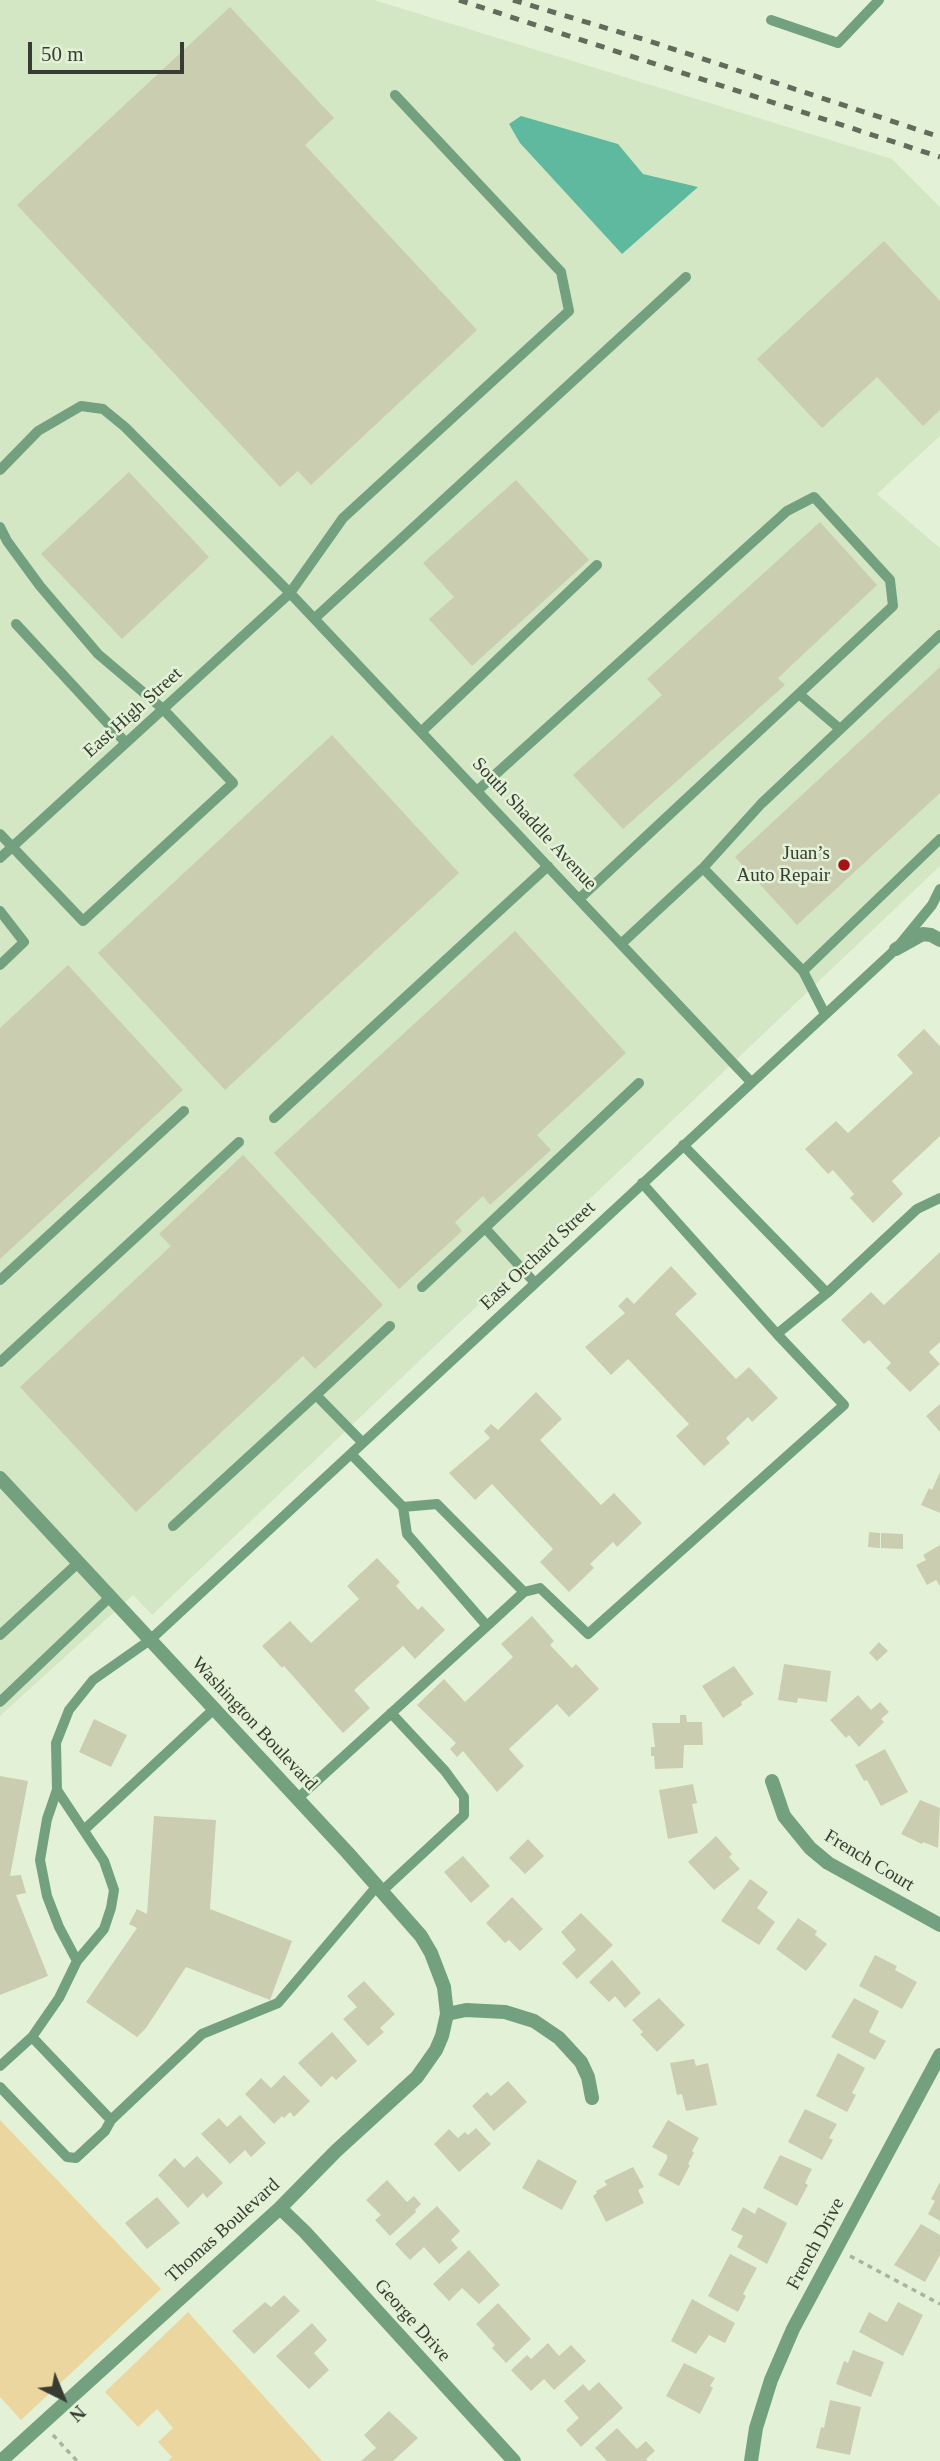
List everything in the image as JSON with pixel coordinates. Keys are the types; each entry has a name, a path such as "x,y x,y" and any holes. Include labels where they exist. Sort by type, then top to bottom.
{"street":[{"path":"896,949 923,934 940,940"},
{"name":"Washington Boulevard","path":"0,1478 421,1936 431,1953 444,1987 447,2014"},
{"name":"French Court","path":"772,1781 783,1816 810,1848 828,1863 940,1925"},
{"path":"447,2014 466,2010 505,2012 534,2021 559,2038 581,2062 588,2077 592,2098"},
{"name":"Thomas Boulevard","path":"1,2461 280,2208 335,2151 417,2077 436,2050 447,2014"},
{"name":"French Drive","path":"751,2461 756,2428 771,2381 793,2329 940,2055"},
{"name":"George Drive","path":"280,2208 514,2461"}],"lane":[{"path":"771,20 838,43 879,0"},
{"name":"East High Street","path":"0,858 290,593 343,518 569,311 561,272 395,95"},
{"path":"315,618 686,277"},
{"name":"South Shaddle Avenue","path":"0,470 38,431 81,406 103,409 125,426 315,618 751,1082"},
{"path":"477,791 787,511 814,497 890,580 893,606 579,899"},
{"path":"0,527 40,586 98,654 163,709 233,783 83,921 0,834"},
{"path":"421,732 597,565"},
{"path":"16,624 127,743"},
{"path":"621,944 703,869 761,804 940,635"},
{"path":"799,694 839,729"},
{"path":"803,971 940,839"},
{"path":"274,1118 548,866"},
{"path":"703,869 803,971 825,1014"},
{"name":"East Orchard Street","path":"77,1961 47,1896 40,1860 47,1819 57,1790 57,1743 69,1710 93,1681 150,1640 896,949 932,905 940,890"},
{"path":"0,911 24,942 0,965"},
{"path":"422,1287 639,1083"},
{"path":"0,1280 184,1111"},
{"path":"0,1363 239,1142"},
{"path":"683,1145 827,1293"},
{"path":"297,1798 524,1592 540,1588 588,1634 844,1405 776,1334 642,1183"},
{"path":"776,1334 827,1293 917,1209 940,1198"},
{"path":"485,1228 535,1283"},
{"path":"173,1526 390,1326"},
{"path":"316,1395 363,1443"},
{"path":"351,1454 403,1507 407,1534 488,1626"},
{"path":"403,1507 437,1504 524,1592"},
{"path":"0,1635 78,1563"},
{"path":"0,1702 110,1597"},
{"path":"85,1829 214,1709"},
{"path":"0,2087 67,2157 76,2158 105,2131 111,2120 202,2034 278,2003 379,1889 464,1815 464,1797 445,1771 391,1713"},
{"path":"0,2066 32,2037 59,1998 77,1961 104,1929 111,1908 114,1890 104,1861 57,1790"},
{"path":"32,2037 111,2120"}],"path":[{"path":"836,2249 940,2304"},
{"path":"42,2423 77,2461"}],"shaded area":[{"path":"0,0 374,0 892,159 940,207 940,436 877,494 940,548 940,866 152,1615 133,1595 0,1716"},
{"path":"0,2120 161,2289 21,2420 0,2397"},
{"path":"188,2312 322,2461 168,2461 172,2457 158,2442 173,2428 157,2409 138,2427 105,2392"}],"water":[{"path":"521,116 618,144 643,174 698,187 622,254 520,143 509,124"}],"building":[{"path":"230,7 334,118 305,145 477,330 311,485 298,471 280,487 17,205"},
{"path":"884,241 940,301 940,410 923,426 877,377 822,428 757,359"},
{"path":"129,472 209,557 122,639 41,554"},
{"path":"516,480 589,560 472,666 429,619 454,597 423,563"},
{"path":"820,522 877,585 778,678 785,685 623,829 573,775 662,695 647,679"},
{"path":"940,667 940,793 797,925 735,857"},
{"path":"332,735 459,873 225,1090 98,953"},
{"path":"515,931 626,1053 537,1135 551,1150 490,1205 483,1196 455,1222 462,1231 399,1289 274,1153"},
{"path":"68,965 183,1090 0,1259 0,1028"},
{"path":"924,1029 940,1046 940,1136 892,1181 903,1194 873,1223 850,1198 854,1194 833,1170 828,1174 805,1149 836,1121 848,1133 913,1073 897,1055"},
{"path":"243,1155 383,1305 315,1369 303,1356 136,1512 20,1387 171,1246 159,1234"},
{"path":"940,1252 940,1342 929,1352 940,1364 910,1392 886,1368 891,1363 869,1340 864,1344 841,1320 871,1292 884,1305"},
{"path":"671,1266 697,1294 675,1314 736,1379 749,1367 778,1398 752,1422 748,1417 726,1438 730,1443 704,1466 676,1436 689,1424 628,1359 611,1375 585,1347 625,1313 618,1306 627,1297 634,1304"},
{"path":"536,1392 562,1419 540,1440 601,1505 614,1493 642,1523 617,1547 613,1542 590,1564 594,1568 569,1592 540,1562 553,1549 492,1484 475,1500 449,1473 490,1438 484,1431 491,1424 498,1430"},
{"path":"940,1404 940,1432 926,1416"},
{"path":"940,1472 940,1513 921,1505"},
{"path":"869,1532 880,1533 880,1548 868,1547"},
{"path":"881,1533 903,1534 903,1549 881,1548"},
{"path":"940,1545 940,1586 936,1580 927,1585 916,1565 926,1560 923,1555"},
{"path":"377,1558 400,1582 396,1586 418,1610 422,1606 445,1630 415,1659 403,1646 354,1690 370,1708 343,1733 284,1666 282,1668 262,1646 290,1621 311,1643 359,1599 347,1586"},
{"path":"532,1616 554,1641 550,1645 572,1668 576,1664 599,1689 569,1717 557,1704 509,1749 524,1766 497,1792 463,1751 457,1757 450,1749 456,1743 417,1705 444,1679 465,1702 513,1657 501,1644"},
{"path":"879,1642 888,1651 877,1661 869,1653"},
{"path":"784,1664 831,1671 827,1702 798,1698 797,1703 778,1700"},
{"path":"734,1666 754,1694 723,1718 702,1686"},
{"path":"858,1695 871,1710 880,1702 889,1712 881,1719 884,1722 859,1747 849,1735 846,1738 830,1720"},
{"path":"680,1715 686,1715 687,1722 702,1722 703,1745 684,1745 683,1768 655,1769 654,1756 651,1756 651,1747 655,1747 652,1723 680,1723"},
{"path":"94,1719 127,1735 111,1767 79,1752"},
{"path":"885,1749 908,1792 881,1806 867,1780 864,1781 855,1765"},
{"path":"0,1776 28,1781 10,1876 21,1875 26,1893 16,1895 48,1976 0,1995"},
{"path":"693,1784 697,1803 692,1804 698,1833 668,1839 659,1790"},
{"path":"920,1800 940,1808 938,1848 901,1834"},
{"path":"154,1816 216,1820 210,1909 292,1941 270,2000 186,1967 146,2028 137,2037 86,2002 137,1928 129,1924 137,1909 147,1914"},
{"path":"716,1836 732,1854 729,1857 740,1869 714,1890 688,1862"},
{"path":"528,1839 544,1856 525,1874 509,1858"},
{"path":"463,1856 490,1886 471,1903 444,1872"},
{"path":"750,1879 768,1892 757,1908 775,1922 759,1945 721,1921"},
{"path":"512,1897 543,1929 520,1951 509,1940 505,1943 486,1923"},
{"path":"581,1913 613,1945 577,1979 562,1963 576,1950 561,1932"},
{"path":"798,1918 817,1931 815,1935 827,1944 806,1971 776,1949"},
{"path":"875,1955 897,1966 895,1970 917,1982 902,2009 859,1986"},
{"path":"612,1960 641,1993 625,2008 615,1996 609,2002 589,1982"},
{"path":"364,1981 395,2014 380,2028 384,2032 368,2046 343,2019 357,2007 347,1996"},
{"path":"659,1998 685,2025 657,2052 640,2034 643,2032 632,2020"},
{"path":"854,1998 879,2011 869,2032 886,2041 875,2060 831,2037"},
{"path":"332,2032 357,2061 336,2080 332,2076 321,2087 298,2063"},
{"path":"838,2053 865,2068 852,2093 856,2095 847,2112 816,2096"},
{"path":"694,2059 696,2066 708,2063 717,2105 686,2111 682,2094 677,2095 670,2063"},
{"path":"284,2075 310,2101 294,2117 290,2112 274,2124 245,2094 261,2078 271,2088"},
{"path":"508,2081 527,2102 494,2131 472,2106 487,2092 491,2096"},
{"path":"805,2109 837,2124 829,2138 833,2140 822,2160 788,2142"},
{"path":"240,2115 266,2143 251,2157 245,2150 230,2164 201,2134 219,2118 227,2127"},
{"path":"668,2120 699,2138 679,2186 658,2175 667,2155 652,2147"},
{"path":"476,2128 491,2144 459,2172 434,2144 449,2129 458,2138 465,2132 468,2135"},
{"path":"780,2155 812,2169 805,2183 808,2185 797,2206 763,2188"},
{"path":"197,2156 223,2183 207,2198 203,2193 188,2208 158,2175 175,2158 184,2168"},
{"path":"538,2159 577,2181 562,2210 522,2188"},
{"path":"633,2167 644,2187 638,2190 644,2203 606,2222 593,2196 607,2185 604,2181"},
{"path":"387,2180 407,2202 414,2196 421,2204 390,2236 375,2220 381,2215 366,2200"},
{"path":"940,2182 940,2221 928,2214 935,2201 931,2199"},
{"path":"157,2197 180,2223 147,2249 125,2223"},
{"path":"437,2206 460,2231 451,2240 458,2248 439,2264 424,2247 410,2260 395,2244"},
{"path":"743,2207 755,2214 758,2207 787,2223 767,2264 737,2247 743,2236 731,2230"},
{"path":"921,2224 940,2235 940,2255 925,2282 894,2265"},
{"path":"469,2250 500,2285 479,2304 462,2288 449,2301 433,2284"},
{"path":"730,2254 757,2268 743,2294 746,2296 738,2312 708,2296"},
{"path":"284,2295 300,2311 254,2354 232,2331 265,2302 271,2307"},
{"path":"692,2299 735,2323 725,2343 709,2335 696,2354 671,2341"},
{"path":"898,2302 923,2315 903,2356 859,2332 869,2312 887,2322"},
{"path":"498,2303 531,2339 506,2363 492,2348 495,2345 476,2324"},
{"path":"312,2323 327,2340 314,2353 329,2370 309,2389 276,2356"},
{"path":"548,2343 559,2356 571,2345 586,2361 554,2390 544,2379 531,2391 511,2370 527,2355 531,2359"},
{"path":"853,2350 884,2362 871,2397 836,2384 844,2361 848,2363"},
{"path":"684,2363 715,2378 700,2414 666,2396"},
{"path":"599,2382 623,2408 581,2447 566,2430 579,2418 564,2401 583,2384 589,2391"},
{"path":"830,2400 861,2407 850,2455 816,2448"},
{"path":"389,2411 418,2438 393,2461 361,2461 376,2448 364,2435"},
{"path":"617,2428 637,2449 646,2441 655,2451 646,2459 648,2461 607,2461 595,2448"}],"railway":[{"path":"459,0 940,157"},
{"path":"513,0 649,41 940,137"}],"place":[{"name":"Juan’s Auto Repair","path":"844,865"}]}
